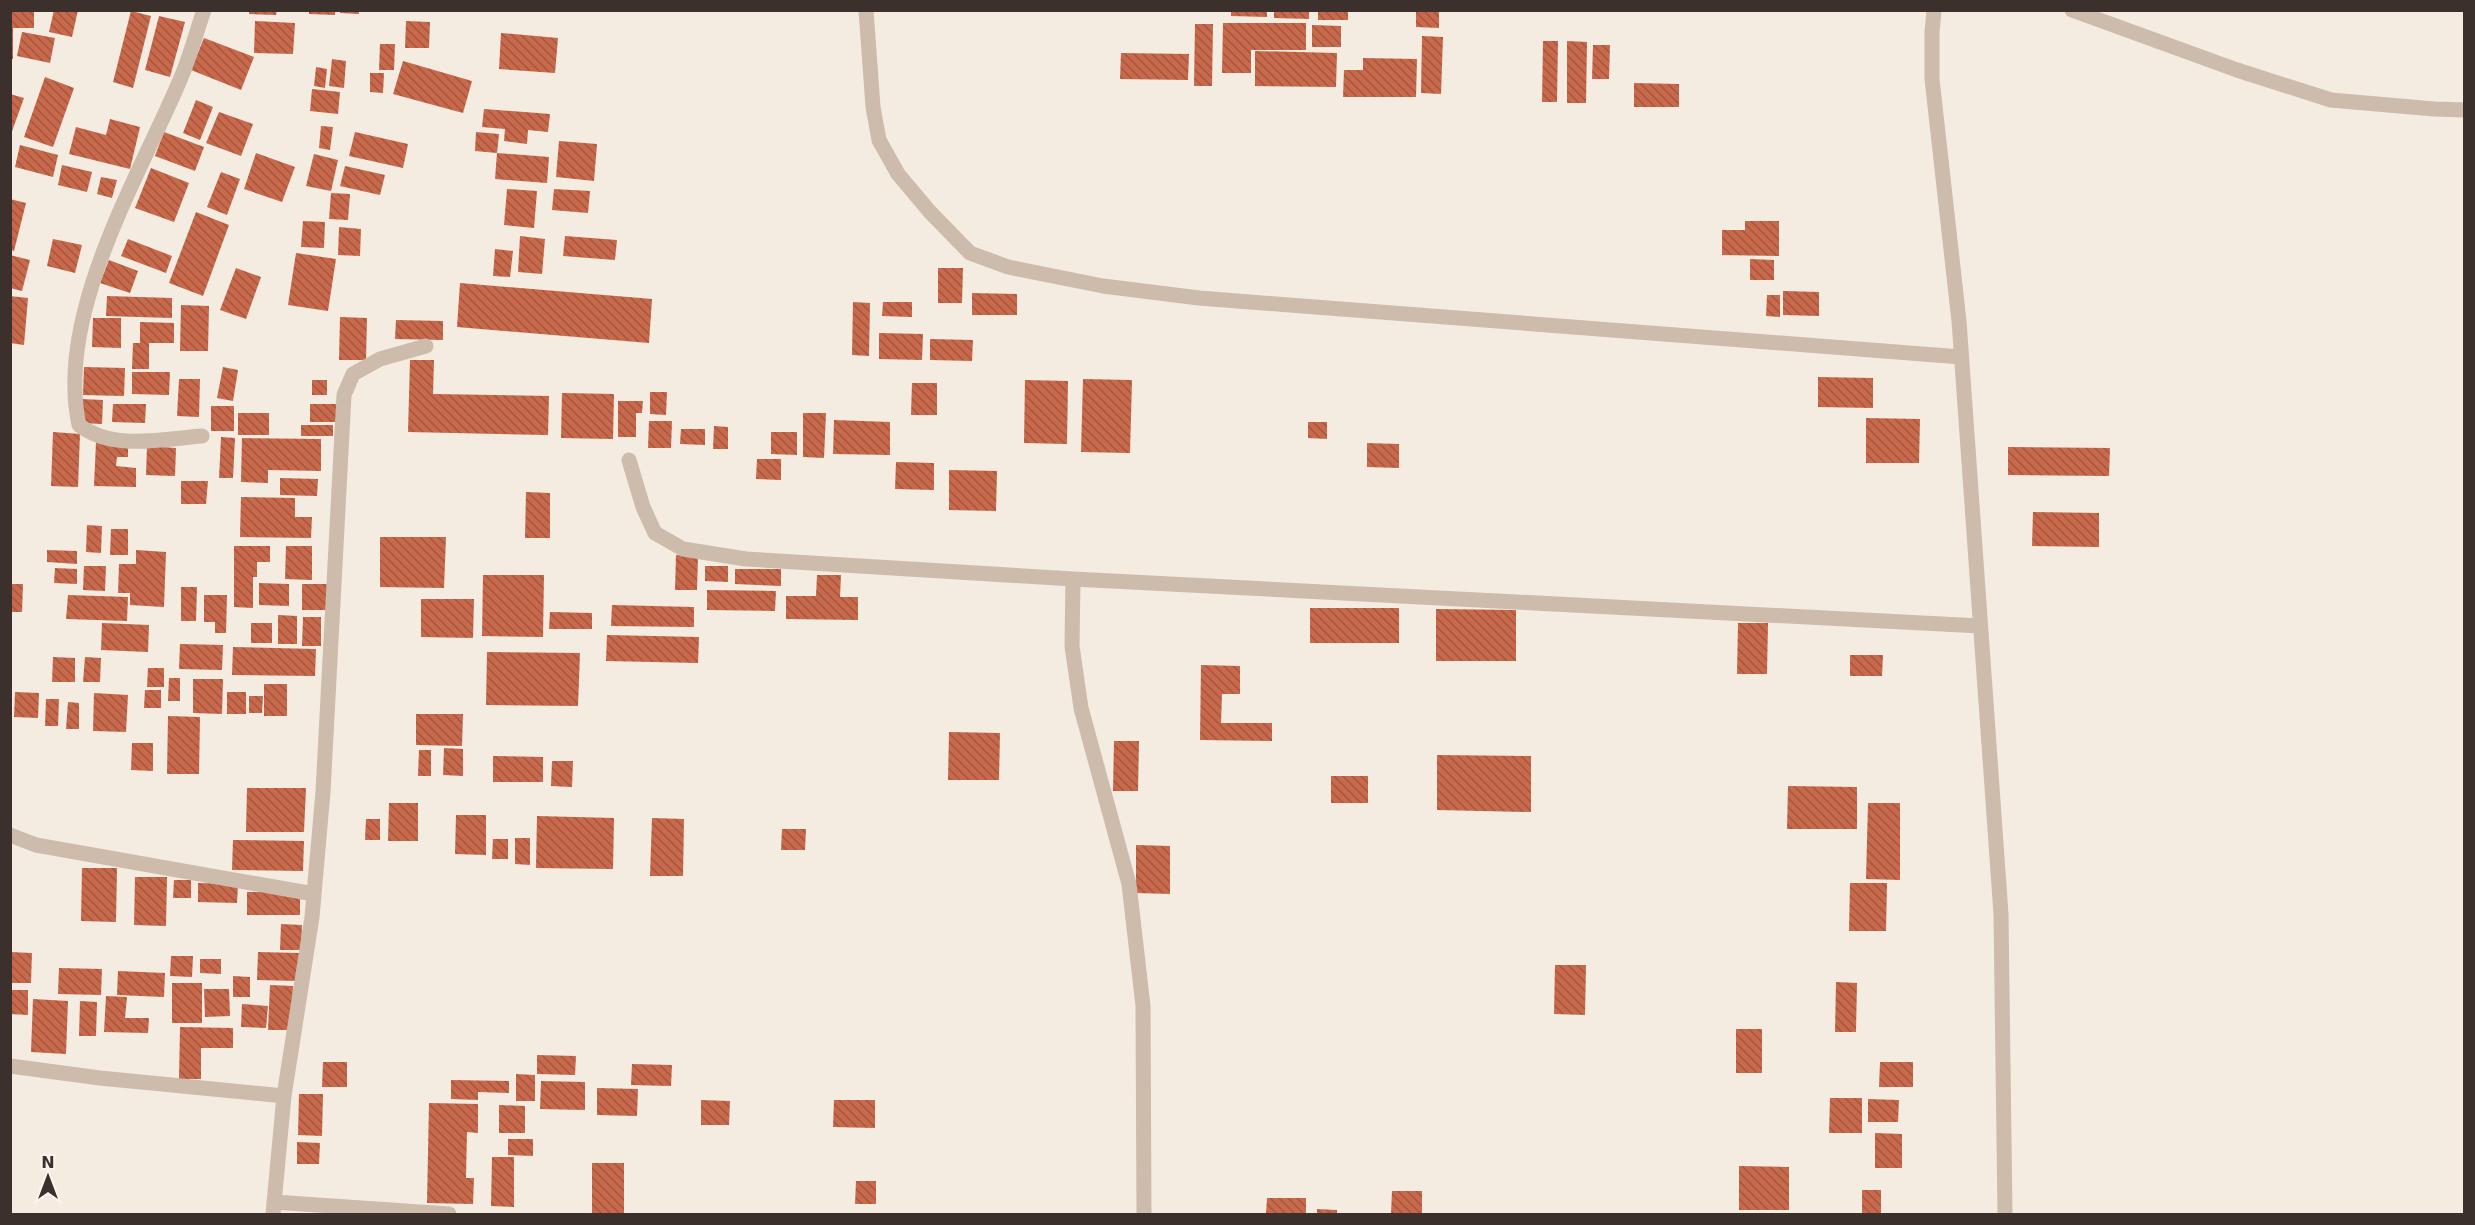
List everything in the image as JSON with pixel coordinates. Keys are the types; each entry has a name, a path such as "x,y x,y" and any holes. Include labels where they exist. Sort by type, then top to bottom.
{"street":[{"path":"202,436 130,442 92,434 79,424 74,403 83,312 106,247 181,77 204,10"},
{"path":"866,10 873,107 879,140 898,174 970,254 1008,267 1103,286 1199,298 1961,357"},
{"path":"1934,10 1932,80 1959,321 2001,914 2005,1215"},
{"path":"2072,10 2237,70 2331,100 2464,110"},
{"path":"426,346 380,359 352,374 344,395 323,792 314,894 284,1096 274,1208 449,1215"},
{"path":"628,460 655,533 683,549 746,559 1073,579 1980,626"},
{"path":"1073,579 1072,646 1081,708 1130,884 1143,1006 1144,1215"},
{"path":"10,835 36,845 314,894"},
{"path":"10,1066 100,1078 284,1096"}],"building":[{"path":"10,10 34,10 34,28 13,28 13,59 10,59"},
{"path":"54,10 78,10 72,37 49,32"},
{"path":"249,10 277,10 276,15 249,14"},
{"path":"309,10 335,10 335,15 309,14"},
{"path":"340,10 359,10 359,14 340,13"},
{"path":"1231,10 1267,10 1267,17 1231,16"},
{"path":"1274,10 1309,10 1309,19 1274,18"},
{"path":"1318,10 1348,10 1348,20 1318,20"},
{"path":"1416,10 1439,10 1439,28 1416,27"},
{"path":"131,11 151,16 133,88 113,82"},
{"path":"159,16 185,22 170,77 145,70"},
{"path":"255,21 295,23 293,54 254,53"},
{"path":"406,21 430,22 429,48 405,48"},
{"path":"1223,23 1306,23 1306,50 1251,50 1251,73 1222,73"},
{"path":"1195,24 1213,24 1212,86 1194,86"},
{"path":"1312,25 1341,26 1341,47 1312,47"},
{"path":"22,32 55,38 50,63 17,56"},
{"path":"501,33 558,38 555,73 499,69"},
{"path":"1422,36 1443,37 1441,94 1421,93"},
{"path":"204,38 254,57 241,90 191,70"},
{"path":"1543,41 1558,41 1557,102 1542,102"},
{"path":"1567,41 1587,42 1586,103 1567,103"},
{"path":"380,44 395,44 394,70 379,70"},
{"path":"1593,45 1610,45 1609,79 1592,79"},
{"path":"1255,51 1337,53 1336,87 1255,86"},
{"path":"1121,53 1189,54 1188,80 1120,79"},
{"path":"1363,58 1417,59 1416,97 1343,97 1344,70 1363,70"},
{"path":"332,59 346,61 344,88 329,86"},
{"path":"403,61 472,81 463,113 393,94"},
{"path":"316,67 327,69 325,88 314,86"},
{"path":"370,73 384,73 383,93 370,92"},
{"path":"45,77 74,88 53,147 24,137"},
{"path":"1634,83 1679,84 1679,107 1634,107"},
{"path":"312,89 340,92 338,114 310,111"},
{"path":"10,94 24,98 11,134 10,134"},
{"path":"196,100 213,107 200,140 183,133"},
{"path":"484,109 550,114 548,132 528,130 527,144 504,141 505,129 482,127"},
{"path":"219,112 253,124 241,156 206,143"},
{"path":"110,119 140,127 130,169 69,154 76,127 106,135"},
{"path":"321,126 333,127 330,150 319,148"},
{"path":"164,132 204,147 195,171 155,156"},
{"path":"355,132 408,144 403,168 349,156"},
{"path":"476,132 499,134 497,153 475,151"},
{"path":"559,141 597,144 594,181 556,177"},
{"path":"20,145 58,155 53,177 15,167"},
{"path":"256,153 295,167 282,202 244,189"},
{"path":"497,153 549,157 547,183 495,179"},
{"path":"314,154 338,160 331,191 306,186"},
{"path":"62,165 92,172 87,192 58,185"},
{"path":"345,166 385,175 380,195 340,186"},
{"path":"151,168 189,183 174,222 135,208"},
{"path":"221,172 240,179 227,215 207,207"},
{"path":"101,177 117,180 112,198 97,194"},
{"path":"507,189 537,191 534,228 504,225"},
{"path":"554,189 590,191 588,213 552,210"},
{"path":"331,193 350,194 348,220 329,219"},
{"path":"10,199 26,203 14,251 10,250"},
{"path":"196,212 229,225 203,296 169,283"},
{"path":"303,221 325,222 324,248 301,247"},
{"path":"1745,221 1779,221 1779,256 1722,255 1722,230 1745,230"},
{"path":"339,227 361,229 360,256 338,255"},
{"path":"520,236 545,239 542,274 518,272"},
{"path":"565,236 617,240 615,260 563,256"},
{"path":"53,239 82,245 75,273 47,266"},
{"path":"128,239 172,256 166,273 121,256"},
{"path":"495,249 513,251 510,277 493,276"},
{"path":"296,253 336,259 328,311 288,305"},
{"path":"10,255 30,260 22,291 10,288"},
{"path":"1750,259 1774,260 1774,280 1750,280"},
{"path":"109,260 138,271 130,293 100,283"},
{"path":"236,268 261,277 246,319 220,310"},
{"path":"938,268 963,268 962,303 938,303"},
{"path":"460,283 652,299 649,343 457,327"},
{"path":"1783,291 1819,292 1819,316 1783,315"},
{"path":"972,293 1017,294 1017,315 972,315"},
{"path":"1767,295 1780,295 1780,317 1766,316"},
{"path":"10,296 28,298 24,345 10,343"},
{"path":"107,296 172,298 172,318 106,316"},
{"path":"853,302 870,303 869,356 852,355"},
{"path":"883,302 912,302 912,317 882,316"},
{"path":"181,305 209,306 208,351 180,351"},
{"path":"340,317 367,318 366,360 339,360"},
{"path":"93,318 121,318 121,348 92,347"},
{"path":"396,320 443,321 443,340 395,339"},
{"path":"140,322 174,323 174,343 149,343 149,369 132,369 133,343 140,343"},
{"path":"879,333 923,334 922,360 879,359"},
{"path":"930,339 973,340 972,361 930,360"},
{"path":"410,360 434,360 433,394 549,396 548,435 408,432"},
{"path":"84,367 125,368 124,396 83,395"},
{"path":"223,367 238,370 233,401 217,398"},
{"path":"132,372 170,372 169,395 132,394"},
{"path":"1818,377 1873,378 1873,408 1818,407"},
{"path":"179,379 200,379 199,417 177,416"},
{"path":"1083,379 1132,380 1130,453 1081,452"},
{"path":"312,380 327,380 327,395 312,395"},
{"path":"1025,380 1068,381 1067,444 1024,443"},
{"path":"912,383 937,383 937,415 911,415"},
{"path":"650,392 667,392 666,415 650,414"},
{"path":"562,393 614,394 613,439 561,438"},
{"path":"81,399 103,400 102,424 80,423"},
{"path":"618,401 643,401 642,413 636,413 636,437 618,437"},
{"path":"113,404 146,404 145,423 112,422"},
{"path":"310,404 338,404 338,422 310,422"},
{"path":"211,406 234,406 234,431 211,431"},
{"path":"238,413 269,413 269,435 238,435"},
{"path":"803,413 826,413 824,458 803,457"},
{"path":"1866,418 1920,419 1919,463 1866,463"},
{"path":"834,420 890,422 890,455 833,454"},
{"path":"649,421 672,421 671,448 648,448"},
{"path":"1308,422 1327,422 1327,439 1308,438"},
{"path":"301,425 333,425 333,436 301,436"},
{"path":"714,426 728,427 728,449 713,449"},
{"path":"681,429 705,429 705,445 680,444"},
{"path":"53,432 80,434 78,487 51,486"},
{"path":"771,432 797,432 797,455 771,454"},
{"path":"221,437 235,438 233,478 219,478"},
{"path":"242,438 321,439 321,471 268,470 268,483 241,482"},
{"path":"96,442 128,443 128,457 117,457 116,466 136,468 136,487 94,486"},
{"path":"1367,443 1399,444 1399,468 1367,467"},
{"path":"147,446 176,448 175,476 146,475"},
{"path":"2008,447 2110,448 2109,476 2008,475"},
{"path":"757,459 781,459 781,480 756,479"},
{"path":"896,462 934,463 934,490 895,489"},
{"path":"949,470 997,471 996,511 949,510"},
{"path":"280,478 318,479 317,496 280,495"},
{"path":"181,481 208,481 206,504 181,504"},
{"path":"526,492 550,493 550,538 525,538"},
{"path":"241,497 295,498 295,517 312,517 311,538 240,537"},
{"path":"2033,512 2099,513 2099,547 2032,546"},
{"path":"87,525 102,526 101,553 86,552"},
{"path":"111,529 128,529 128,555 110,555"},
{"path":"380,537 446,537 444,588 380,587"},
{"path":"234,546 270,546 270,562 257,562 257,577 253,577 253,608 234,607"},
{"path":"286,546 312,546 312,580 285,579"},
{"path":"47,550 77,551 77,564 47,562"},
{"path":"136,550 166,552 164,607 130,605 130,593 118,593 119,564 136,564"},
{"path":"676,555 698,556 697,590 675,590"},
{"path":"84,566 106,566 105,591 83,590"},
{"path":"705,566 728,566 728,582 705,581"},
{"path":"55,568 77,569 77,584 54,583"},
{"path":"735,569 781,569 781,586 735,584"},
{"path":"483,575 544,575 543,637 482,636"},
{"path":"817,575 841,575 840,597 858,597 858,620 786,619 786,596 816,596"},
{"path":"259,583 289,584 289,606 259,605"},
{"path":"10,584 23,584 22,612 10,612"},
{"path":"302,584 327,584 327,610 302,610"},
{"path":"181,587 197,587 196,621 181,621"},
{"path":"707,590 776,591 775,611 707,610"},
{"path":"68,595 128,597 127,621 66,619"},
{"path":"204,595 227,595 226,633 215,633 215,622 204,622"},
{"path":"421,599 474,599 473,638 421,637"},
{"path":"612,605 694,607 694,627 611,626"},
{"path":"1310,608 1399,608 1399,643 1310,643"},
{"path":"1436,609 1516,610 1516,661 1436,661"},
{"path":"550,612 592,613 592,629 549,629"},
{"path":"278,615 297,616 297,644 278,644"},
{"path":"303,617 321,617 321,646 302,646"},
{"path":"102,623 149,625 148,652 101,650"},
{"path":"251,623 272,623 272,643 251,643"},
{"path":"1738,623 1768,623 1767,674 1737,674"},
{"path":"607,635 699,637 698,663 606,661"},
{"path":"180,644 223,645 222,670 179,669"},
{"path":"233,647 316,649 315,676 232,675"},
{"path":"487,652 580,653 578,706 486,705"},
{"path":"1850,655 1883,655 1882,676 1850,676"},
{"path":"53,657 75,658 75,682 52,682"},
{"path":"85,657 101,658 100,682 83,682"},
{"path":"1201,665 1240,666 1240,694 1222,694 1221,723 1272,723 1272,741 1200,740"},
{"path":"148,668 164,668 164,687 147,687"},
{"path":"169,678 180,678 180,701 168,701"},
{"path":"193,679 223,679 222,714 193,713"},
{"path":"264,684 287,684 287,716 264,716"},
{"path":"145,690 161,690 161,708 144,708"},
{"path":"15,692 39,693 38,718 14,717"},
{"path":"227,692 246,692 246,714 227,714"},
{"path":"94,693 128,695 126,732 93,731"},
{"path":"249,696 263,696 262,713 249,713"},
{"path":"46,699 59,699 58,726 45,726"},
{"path":"68,702 79,703 79,729 66,729"},
{"path":"416,714 463,714 462,746 416,745"},
{"path":"168,716 200,717 199,774 167,774"},
{"path":"949,732 1000,733 999,780 948,780"},
{"path":"1114,741 1139,741 1138,791 1113,791"},
{"path":"132,743 153,743 153,771 131,770"},
{"path":"444,748 463,749 463,776 443,775"},
{"path":"419,750 431,750 431,776 418,776"},
{"path":"1437,755 1531,756 1531,812 1437,810"},
{"path":"493,756 543,757 543,782 493,782"},
{"path":"552,761 573,761 572,787 551,786"},
{"path":"1331,776 1368,776 1368,803 1331,803"},
{"path":"1788,786 1857,787 1857,829 1787,829"},
{"path":"247,788 306,788 304,832 246,832"},
{"path":"389,803 418,803 418,841 388,841"},
{"path":"1868,803 1900,803 1900,880 1866,879"},
{"path":"456,815 486,815 486,855 455,854"},
{"path":"537,816 614,818 613,869 536,868"},
{"path":"652,818 684,819 683,876 650,876"},
{"path":"366,819 380,819 380,840 365,840"},
{"path":"782,829 806,829 805,850 781,850"},
{"path":"515,838 530,838 530,865 515,864"},
{"path":"493,839 508,839 508,859 492,859"},
{"path":"233,840 304,841 303,871 232,870"},
{"path":"1136,845 1170,846 1170,894 1136,893"},
{"path":"82,868 117,868 116,922 81,921"},
{"path":"135,877 167,877 166,926 134,925"},
{"path":"174,880 191,880 191,898 173,898"},
{"path":"198,883 238,884 237,903 198,902"},
{"path":"1850,883 1887,883 1886,931 1849,931"},
{"path":"247,892 300,892 300,915 247,915"},
{"path":"281,924 302,925 301,950 280,950"},
{"path":"10,952 32,953 31,983 10,983"},
{"path":"258,952 299,953 298,981 257,980"},
{"path":"171,956 193,956 192,977 170,976"},
{"path":"200,959 221,959 221,974 200,973"},
{"path":"1555,965 1586,965 1585,1015 1554,1014"},
{"path":"59,968 102,969 101,995 58,994"},
{"path":"118,971 165,973 164,997 117,995"},
{"path":"233,976 250,977 250,997 233,997"},
{"path":"1836,982 1857,983 1856,1032 1835,1032"},
{"path":"172,983 202,983 202,1023 172,1023"},
{"path":"270,985 293,986 291,1030 268,1030"},
{"path":"204,989 229,989 230,1016 205,1017"},
{"path":"10,990 28,990 28,1015 10,1014"},
{"path":"106,996 127,997 125,1018 149,1018 148,1033 104,1032"},
{"path":"33,999 68,1001 66,1054 31,1052"},
{"path":"80,1001 97,1002 96,1036 79,1036"},
{"path":"242,1004 268,1006 266,1028 241,1027"},
{"path":"180,1027 233,1028 233,1048 201,1048 201,1079 179,1079"},
{"path":"1736,1029 1762,1029 1762,1073 1736,1073"},
{"path":"537,1055 576,1056 575,1075 537,1074"},
{"path":"323,1062 347,1062 347,1087 322,1087"},
{"path":"1880,1062 1913,1062 1913,1087 1879,1087"},
{"path":"632,1064 672,1065 671,1086 631,1085"},
{"path":"516,1074 535,1075 535,1101 516,1101"},
{"path":"451,1080 509,1081 509,1093 478,1092 478,1100 451,1099"},
{"path":"541,1081 585,1082 585,1110 540,1109"},
{"path":"597,1088 638,1089 637,1116 597,1115"},
{"path":"299,1094 323,1094 322,1136 298,1135"},
{"path":"1830,1098 1862,1098 1862,1133 1829,1133"},
{"path":"1868,1099 1899,1100 1898,1122 1868,1122"},
{"path":"701,1100 730,1101 729,1125 701,1125"},
{"path":"834,1100 875,1100 875,1128 833,1127"},
{"path":"429,1103 478,1104 478,1133 467,1132 466,1178 474,1178 473,1204 427,1203"},
{"path":"499,1105 525,1106 525,1133 499,1133"},
{"path":"1875,1133 1902,1134 1902,1168 1875,1168"},
{"path":"508,1139 533,1139 533,1156 508,1155"},
{"path":"297,1142 320,1143 319,1164 297,1164"},
{"path":"492,1157 514,1157 514,1207 491,1206"},
{"path":"592,1163 624,1163 624,1214 592,1214"},
{"path":"1739,1166 1789,1167 1789,1210 1739,1210"},
{"path":"856,1181 876,1181 876,1204 855,1204"},
{"path":"1862,1190 1881,1190 1881,1213 1862,1213"},
{"path":"1392,1191 1422,1191 1422,1214 1391,1214"},
{"path":"1267,1198 1306,1198 1306,1214 1266,1214"},
{"path":"1317,1209 1337,1210 1337,1214 1317,1214"}]}
